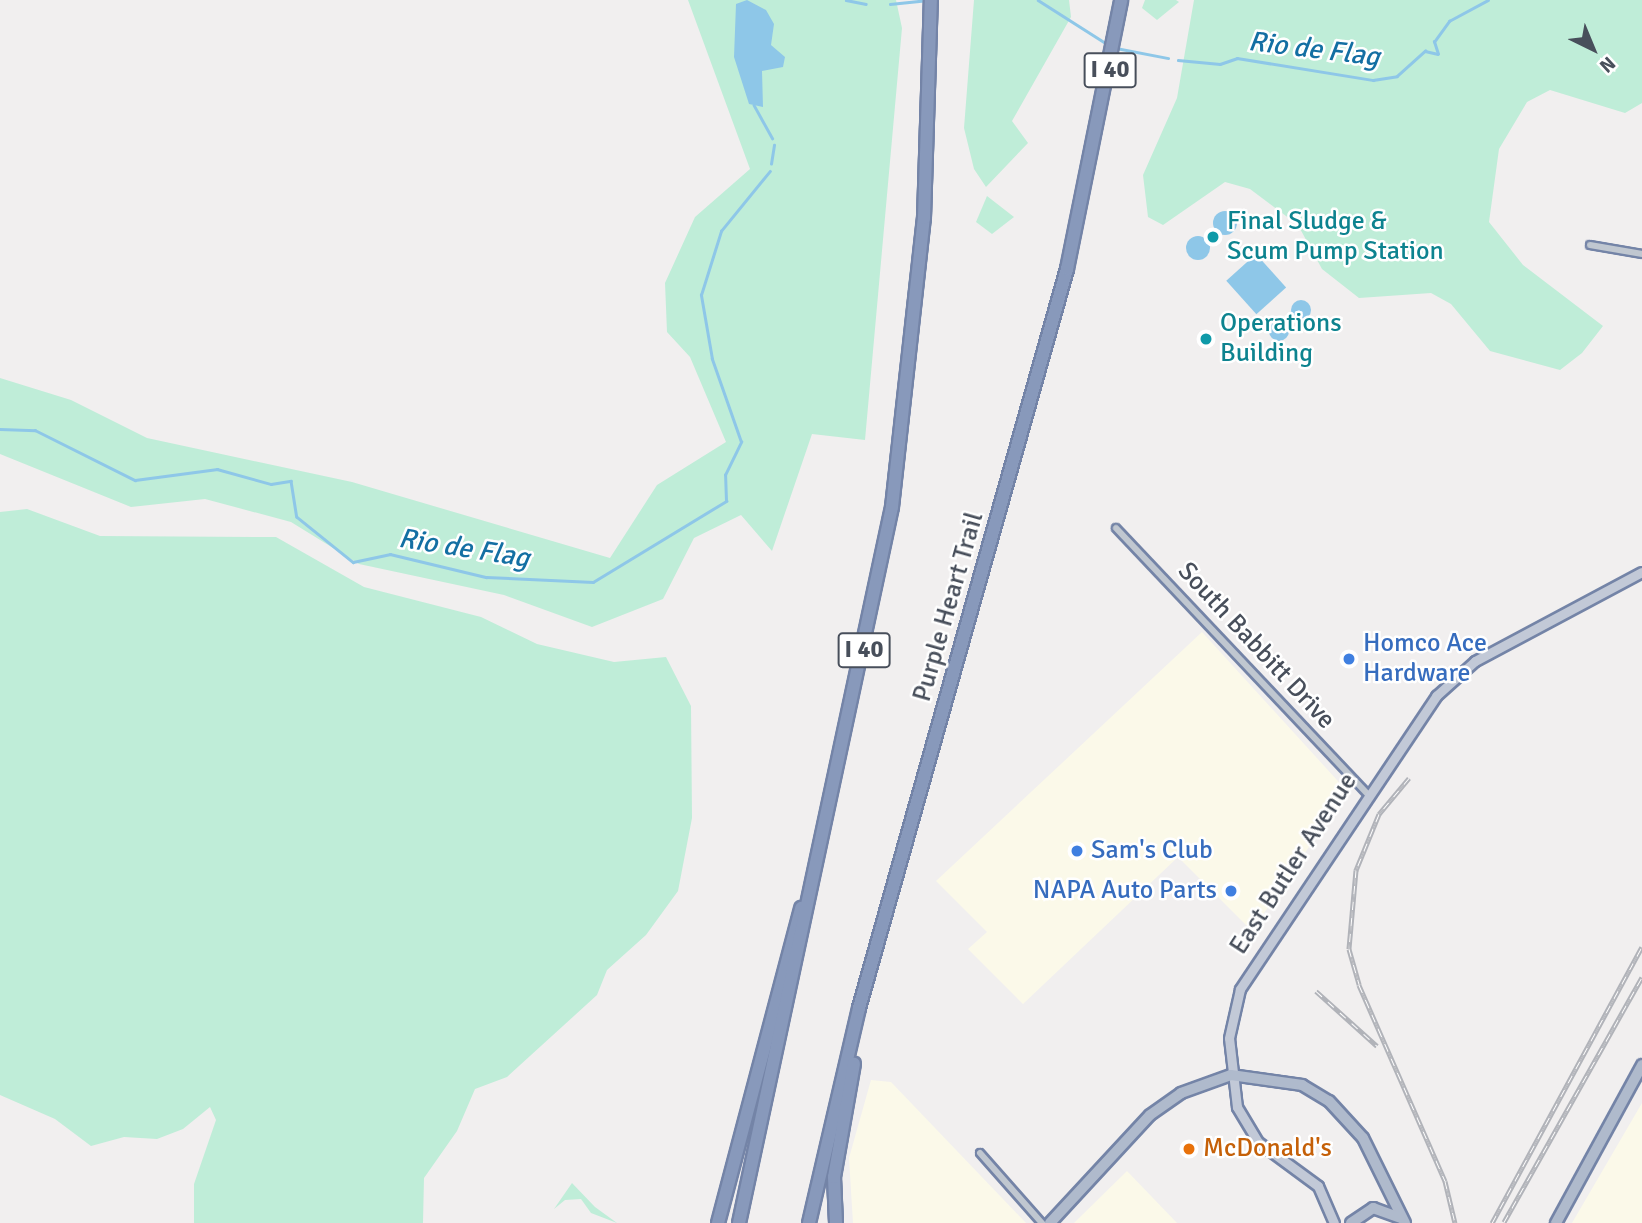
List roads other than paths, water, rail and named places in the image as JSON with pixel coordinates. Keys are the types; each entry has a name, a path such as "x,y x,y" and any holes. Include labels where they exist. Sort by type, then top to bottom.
{"highway":[{"name":"I 40","path":"739,1223 892,507 916,311 931,69 932,0"},
{"name":"Purple Heart Trail","path":"809,1223 911,821 1052,324 1097,141 1121,0"},
{"path":"835,1223 844,1111 911,821"},
{"path":"718,1223 793,922 808,895"}],"main road":[{"name":"East Butler Avenue","path":"1334,1223 1318,1185 1247,1128 1231,1075 1229,1027 1240,989 1367,793 1436,696 1475,661 1642,572"},
{"path":"1556,1223 1642,1065"},
{"path":"1050,1223 1150,1115 1181,1093 1231,1075 1302,1085 1329,1101 1363,1138 1402,1220"},
{"path":"1352,1223 1373,1208 1402,1220"}],"street":[{"path":"1590,245 1642,254"},
{"name":"South Babbitt Drive","path":"1116,528 1367,793"},
{"path":"980,1153 1042,1223"}],"water":[{"path":"747,0 766,10 774,24 771,45 785,57 783,67 762,71 763,107 749,104 734,57 736,4"},
{"path":"1225,211 1234,214 1237,223 1234,232 1225,235 1216,232 1213,223 1216,214"},
{"path":"1198,236 1207,239 1210,248 1207,257 1198,260 1189,257 1186,248 1189,239"},
{"path":"1256,254 1286,287 1256,314 1226,281"},
{"path":"1297,300 1305,300 1311,310 1305,320 1297,320 1291,314 1291,306"},
{"path":"1275,321 1283,321 1289,331 1283,341 1275,341 1269,335 1269,327"}],"waterway":[{"name":"Rio de Flag","path":"846,0 866,4"},
{"name":"Rio de Flag","path":"890,4 926,0"},
{"name":"Rio de Flag","path":"1038,0 1107,44"},
{"name":"Rio de Flag","path":"1178,60 1220,64 1237,58 1373,80 1397,76 1425,51 1438,54 1434,42 1449,21 1488,0"},
{"name":"Rio de Flag","path":"1116,48 1168,58"},
{"name":"Rio de Flag","path":"754,105 772,138"},
{"name":"Rio de Flag","path":"771,164 774,145"},
{"name":"Rio de Flag","path":"0,429 35,430 135,480 217,469 271,484 291,481 297,517 353,562 390,554 486,577 593,582 726,501 725,475 741,442 712,359 701,295 721,231 770,171"}],"railway":[{"path":"1409,778 1379,814 1356,870 1349,949 1359,985 1445,1181 1455,1223"},
{"path":"1492,1223 1642,947"},
{"path":"1504,1222 1642,977"},
{"path":"1316,991 1377,1046"}],"place":[{"name":"Final Sludge & Scum Pump Station","path":"1213,237"},
{"name":"Operations Building","path":"1206,339"},
{"name":"Homco Ace Hardware","path":"1349,659"},
{"name":"Sam's Club","path":"1077,851"},
{"name":"NAPA Auto Parts","path":"1231,891"},
{"name":"McDonald's","path":"1189,1149"}]}
